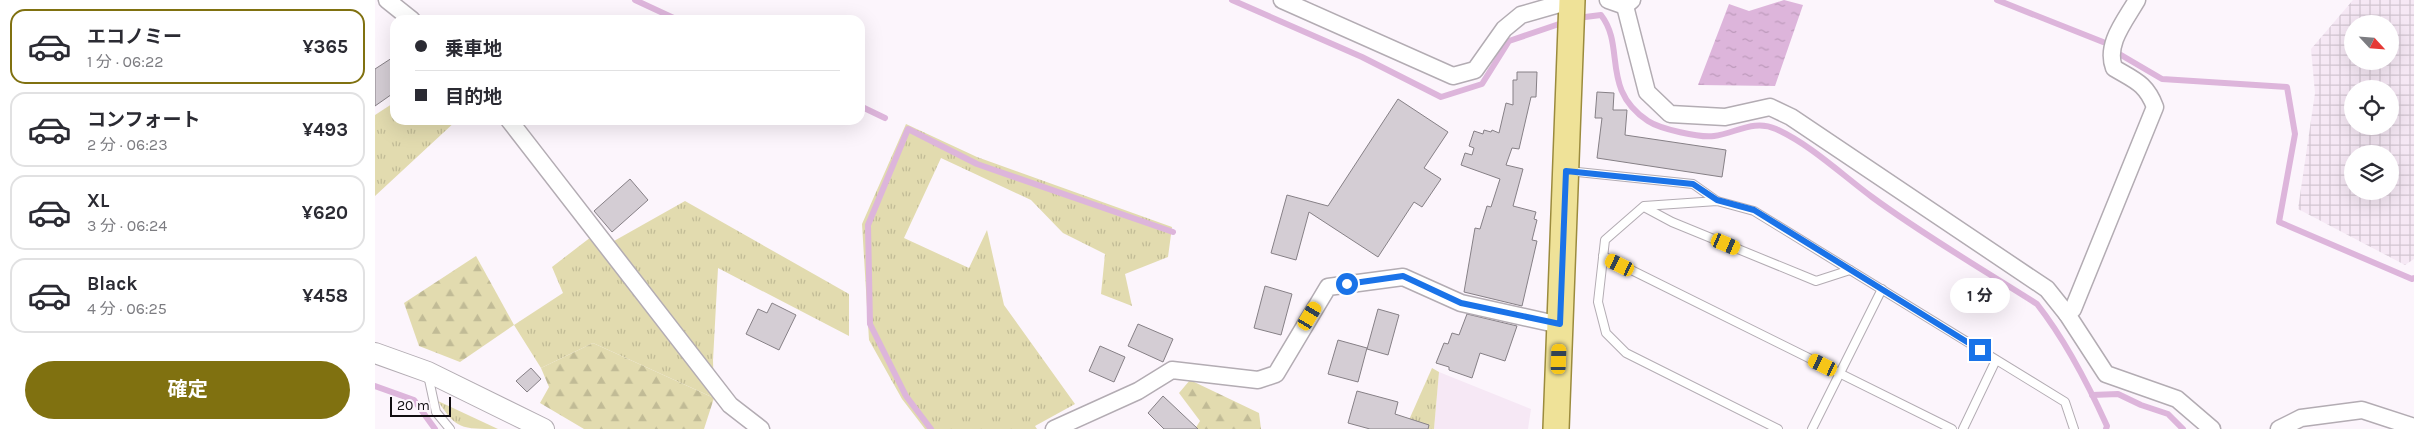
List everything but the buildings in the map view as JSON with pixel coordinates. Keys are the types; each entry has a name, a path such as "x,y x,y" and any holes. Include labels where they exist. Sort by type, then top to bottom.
{"main road":[{"path":"1557,429 1572,0"}],"street":[{"path":"387,0 406,15"},
{"path":"1282,0 1453,76 1475,70 1504,29 1521,15 1572,0"},
{"path":"1608,0 1629,3 1647,92 1670,114 1725,116 1770,107 1791,117 2047,288 2067,314 2106,374 2177,399 2212,429"},
{"path":"2067,314 2073,309 2155,107 2149,92 2143,85 2114,68 2111,59 2112,45 2137,0"},
{"path":"513,125 729,405 761,429"},
{"path":"1054,429 1138,391 1173,370 1258,380 1276,374 1328,287 1403,276 1461,303 1560,324"},
{"path":"375,353 428,372 544,429"},
{"path":"2279,429 2301,418 2362,410 2414,427"}],"lane":[{"path":"1566,171 1693,184 1717,200 1754,210 2065,402 2074,429"},
{"path":"1717,200 1644,206 1605,240 1598,302 1606,333 1626,353 1778,429"},
{"path":"1644,206 1672,222 1816,281 1850,270"},
{"path":"1603,256 1952,429"},
{"path":"1812,429 1882,289"},
{"path":"1963,429 1996,360"},
{"path":"428,372 436,412 450,429"}],"shaded area":[{"path":"2353,0 2414,0 2414,259 2405,265 2298,209 2315,93 2311,49"},
{"path":"1439,372 1531,409 1528,429 1434,429"}],"green space":[{"path":"390,105 390,125 452,125 375,196 375,115"},
{"path":"906,124 977,157 1172,227 1168,257 1125,274 1132,306 1101,294 1105,254 1063,233 1031,200 941,158 904,238 969,268 987,230 1004,305 1075,404 1035,426 1037,429 925,429 902,399 869,340 862,224"},
{"path":"685,201 849,294 849,336 718,268 713,360 714,398 593,343 541,368 514,325 563,293 552,267 591,237 614,241"},
{"path":"476,256 514,325 460,362 419,346 404,303"},
{"path":"593,343 714,398 704,429 584,429 540,403 549,387 541,368"},
{"path":"1432,368 1439,372 1434,429 1405,429"},
{"path":"1190,380 1259,413 1261,429 1195,429 1200,421 1179,393"},
{"path":"438,401 498,429 476,429 461,426 450,417"}],"water":[{"path":"1784,0 1803,5 1775,86 1698,85 1729,4 1749,11"}],"waterway":[{"path":"635,0 667,15"},
{"path":"1232,0 1362,57 1441,97 1482,84 1509,41 1565,22"},
{"path":"1997,0 2103,42"},
{"path":"1577,18 1601,15 1608,27 1619,82 1624,95 1633,109 1648,121 1670,130 1708,136 1760,125 1776,129 1814,151 1872,197 1912,225 2037,304 2076,363 2107,426 2106,429"},
{"path":"2121,55 2162,79 2287,87 2295,134 2279,222 2412,279 2414,278"},
{"path":"865,108 885,118"},
{"path":"931,429 906,396 870,324 868,225 908,129 977,164 1173,232"},
{"path":"375,386 414,400 435,429"},
{"path":"2092,395 2118,394 2141,405 2168,414 2183,429"}],"route":[{"path":"1347,284 1403,276 1461,303 1560,324 1566,171 1693,184 1717,200 1754,210 1980,350"}]}
